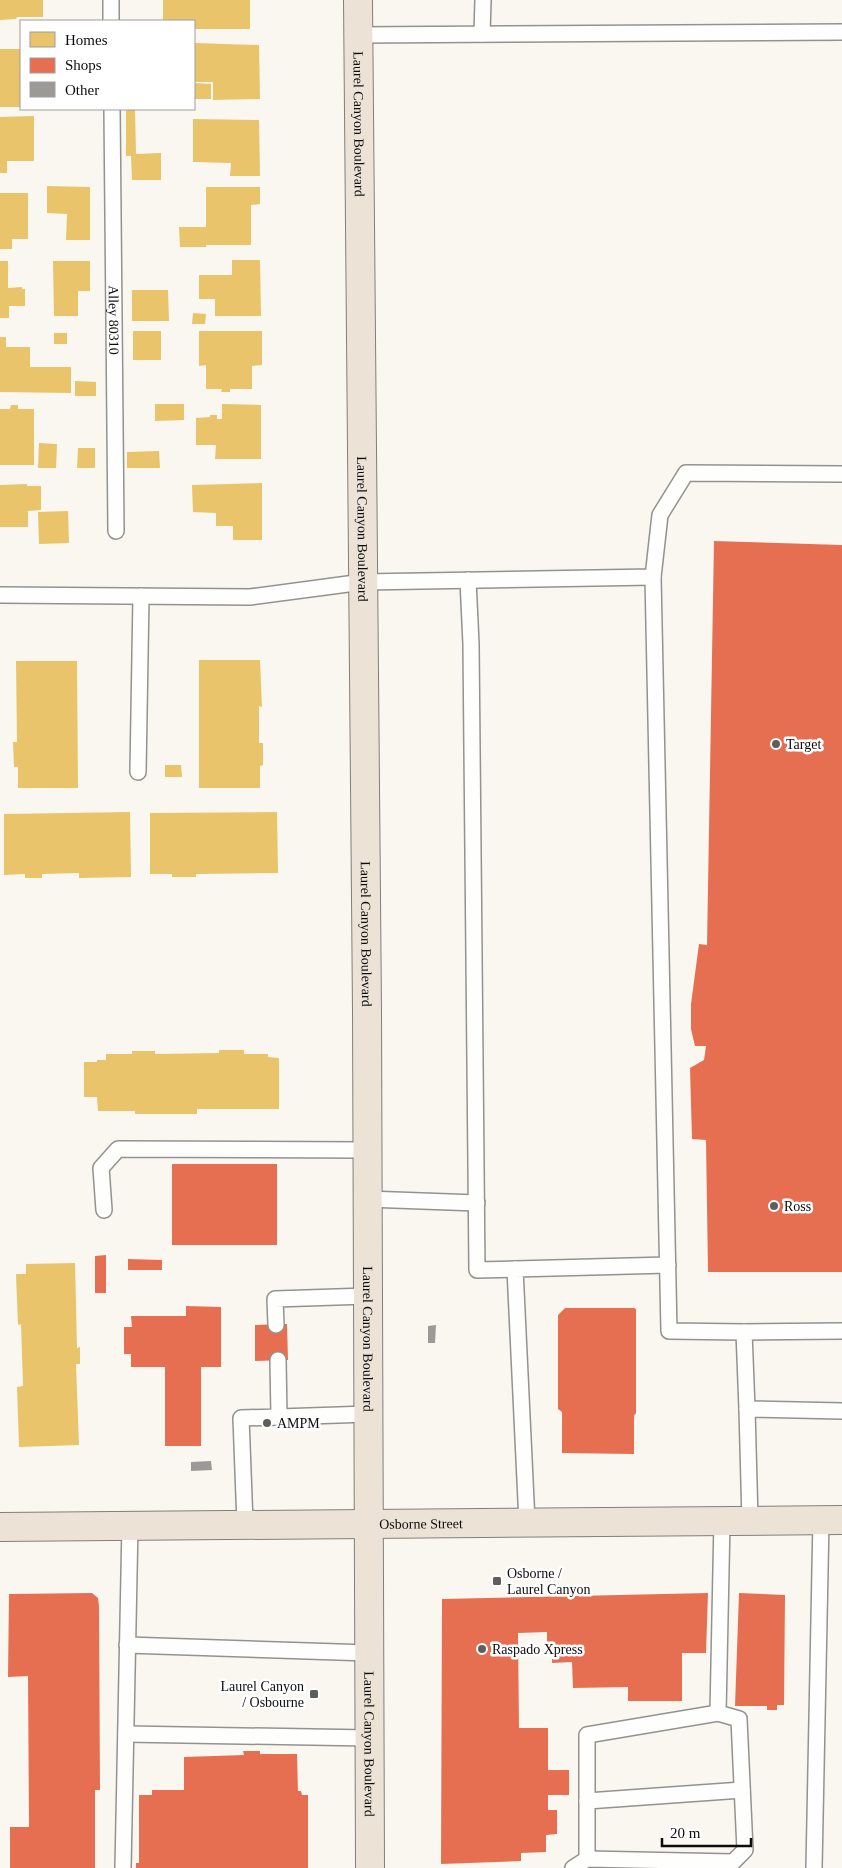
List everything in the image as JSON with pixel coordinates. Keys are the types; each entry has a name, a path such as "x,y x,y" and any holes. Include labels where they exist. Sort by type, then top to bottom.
{"main road":[{"name":"Laurel Canyon Boulevard","path":"358,0 367,1150 370,1868"},
{"name":"Osborne Street","path":"0,1527 831,1520"}],"lane":[{"path":"111,0 111,20"},
{"path":"482,34 483,0"},
{"path":"358,35 842,32"},
{"name":"Alley 80310","path":"112,110 116,531"},
{"path":"842,474 686,473 660,515 653,578 670,1331 842,1330"},
{"path":"0,595 250,597 363,582 653,578"},
{"path":"468,580 477,1270 668,1265"},
{"path":"138,772 141,596"},
{"path":"104,1210 101,1168 118,1149 367,1150"},
{"path":"367,1199 477,1203"},
{"path":"515,1269 527,1522"},
{"path":"276,1324 275,1299 367,1296"},
{"path":"744,1332 750,1521"},
{"path":"278,1360 280,1417"},
{"path":"747,1409 842,1411"},
{"path":"244,1524 241,1418 368,1414"},
{"path":"814,1868 831,1520"},
{"path":"718,1713 722,1521"},
{"path":"124,1868 130,1525"},
{"path":"127,1645 368,1653"},
{"path":"573,1868 587,1859 733,1862 745,1850 739,1719 718,1713 587,1735 587,1859"},
{"path":"126,1734 369,1738"},
{"path":"587,1802 742,1790"}],"building: Homes":[{"path":"0,0 43,0 43,17 17,17 16,19 0,20"},
{"path":"163,0 250,0 250,29 195,29 195,20 163,20"},
{"path":"195,43 259,45 260,99 213,100 213,82 195,82"},
{"path":"0,49 20,49 20,107 0,107"},
{"path":"195,83 211,84 211,99 195,99"},
{"path":"126,110 135,110 136,154 161,153 161,180 132,180 131,156 126,156"},
{"path":"34,116 34,161 7,161 7,173 0,173 0,117"},
{"path":"193,119 259,120 260,176 230,176 231,163 193,162"},
{"path":"47,186 90,187 90,240 66,240 67,214 47,213"},
{"path":"206,187 260,187 260,204 251,205 251,245 180,247 179,227 206,227"},
{"path":"0,193 28,193 28,239 12,239 12,249 0,249"},
{"path":"232,260 260,260 261,316 215,316 215,299 199,299 199,275 232,275"},
{"path":"0,261 8,261 8,288 22,287 22,289 25,289 25,306 9,306 9,318 0,318"},
{"path":"53,261 90,261 90,291 78,291 78,316 54,316"},
{"path":"132,290 168,290 169,321 132,321"},
{"path":"193,313 206,314 205,324 192,324"},
{"path":"133,331 161,331 161,360 133,360"},
{"path":"199,331 262,331 262,365 252,366 252,389 230,389 230,392 221,392 222,389 206,389 206,365 199,366"},
{"path":"54,333 67,333 67,344 54,344"},
{"path":"0,337 6,337 6,347 30,347 30,367 71,367 71,393 0,392"},
{"path":"75,381 96,382 96,396 75,396"},
{"path":"155,404 184,404 184,420 155,421"},
{"path":"222,404 261,405 261,459 215,459 216,445 196,445 196,418 217,415 217,419 222,419"},
{"path":"11,405 18,405 18,409 34,409 34,465 0,465 0,409 10,409"},
{"path":"39,443 57,444 56,468 38,468"},
{"path":"78,448 95,448 95,468 77,468"},
{"path":"159,451 160,468 127,468 127,452"},
{"path":"262,483 262,540 233,540 233,526 216,526 216,513 193,512 192,485"},
{"path":"27,484 27,486 41,486 41,510 28,511 28,527 0,527 0,485"},
{"path":"68,511 69,543 39,544 38,512"},
{"path":"199,660 260,660 262,707 259,706 259,743 263,743 263,765 260,766 260,788 199,788"},
{"path":"16,661 77,661 78,788 18,788 18,767 14,767 13,742 17,742"},
{"path":"165,765 181,765 182,777 165,777"},
{"path":"130,812 131,877 79,878 79,873 42,874 42,878 25,878 25,874 4,875 4,814"},
{"path":"277,812 278,873 196,874 196,877 172,877 172,874 150,874 150,813"},
{"path":"219,1050 244,1050 244,1054 268,1054 268,1057 279,1058 279,1109 197,1109 197,1114 135,1114 135,1111 98,1111 97,1097 84,1097 84,1062 106,1060 106,1054 132,1054 132,1051 155,1051 155,1054 219,1053"},
{"path":"75,1263 77,1348 80,1347 80,1364 76,1364 79,1445 19,1447 17,1387 23,1386 21,1324 18,1325 16,1274 26,1274 26,1264"}],"building: Shops":[{"name":"Target","path":"714,541 842,545 842,1272 708,1272 706,1140 692,1139 690,1068 704,1060 706,1046 695,1046 691,1029 691,1004 699,944 707,945"},
{"path":"172,1164 277,1164 277,1245 172,1245"},
{"path":"106,1255 106,1293 95,1293 95,1256"},
{"path":"128,1259 162,1260 162,1270 128,1270"},
{"path":"186,1306 221,1307 221,1367 201,1367 201,1446 165,1446 165,1367 131,1367 131,1354 124,1354 124,1327 132,1327 131,1316 186,1316"},
{"path":"565,1308 636,1309 634,1454 562,1453 562,1412 558,1409 558,1315"},
{"path":"287,1324 288,1360 255,1361 255,1325"},
{"path":"92,1593 98,1598 99,1606 100,1790 95,1790 95,1868 10,1868 10,1827 29,1827 28,1676 8,1677 9,1594"},
{"path":"708,1593 706,1653 682,1653 682,1701 628,1701 628,1687 573,1688 572,1662 552,1663 552,1647 547,1647 547,1632 518,1633 519,1728 548,1728 548,1770 569,1770 569,1795 548,1795 548,1810 557,1810 557,1834 546,1835 546,1852 521,1853 521,1861 441,1864 442,1599"},
{"path":"739,1593 785,1595 784,1705 777,1705 777,1710 767,1710 767,1706 735,1706"},
{"path":"243,1751 260,1751 260,1754 297,1754 298,1791 301,1791 302,1795 308,1795 308,1868 136,1868 136,1863 139,1863 139,1795 152,1795 152,1790 184,1790 184,1757 244,1755"}],"building: Other":[{"path":"436,1325 435,1343 428,1343 428,1326"},
{"path":"211,1461 212,1470 191,1471 191,1462"}],"place":[{"name":"Target","path":"776,744"},
{"name":"Ross","path":"774,1206"},
{"name":"AMPM","path":"267,1423"},
{"name":"Osborne / Laurel Canyon","path":"497,1581"},
{"name":"Raspado Xpress","path":"482,1649"},
{"name":"Laurel Canyon / Osbourne","path":"314,1694"}]}
